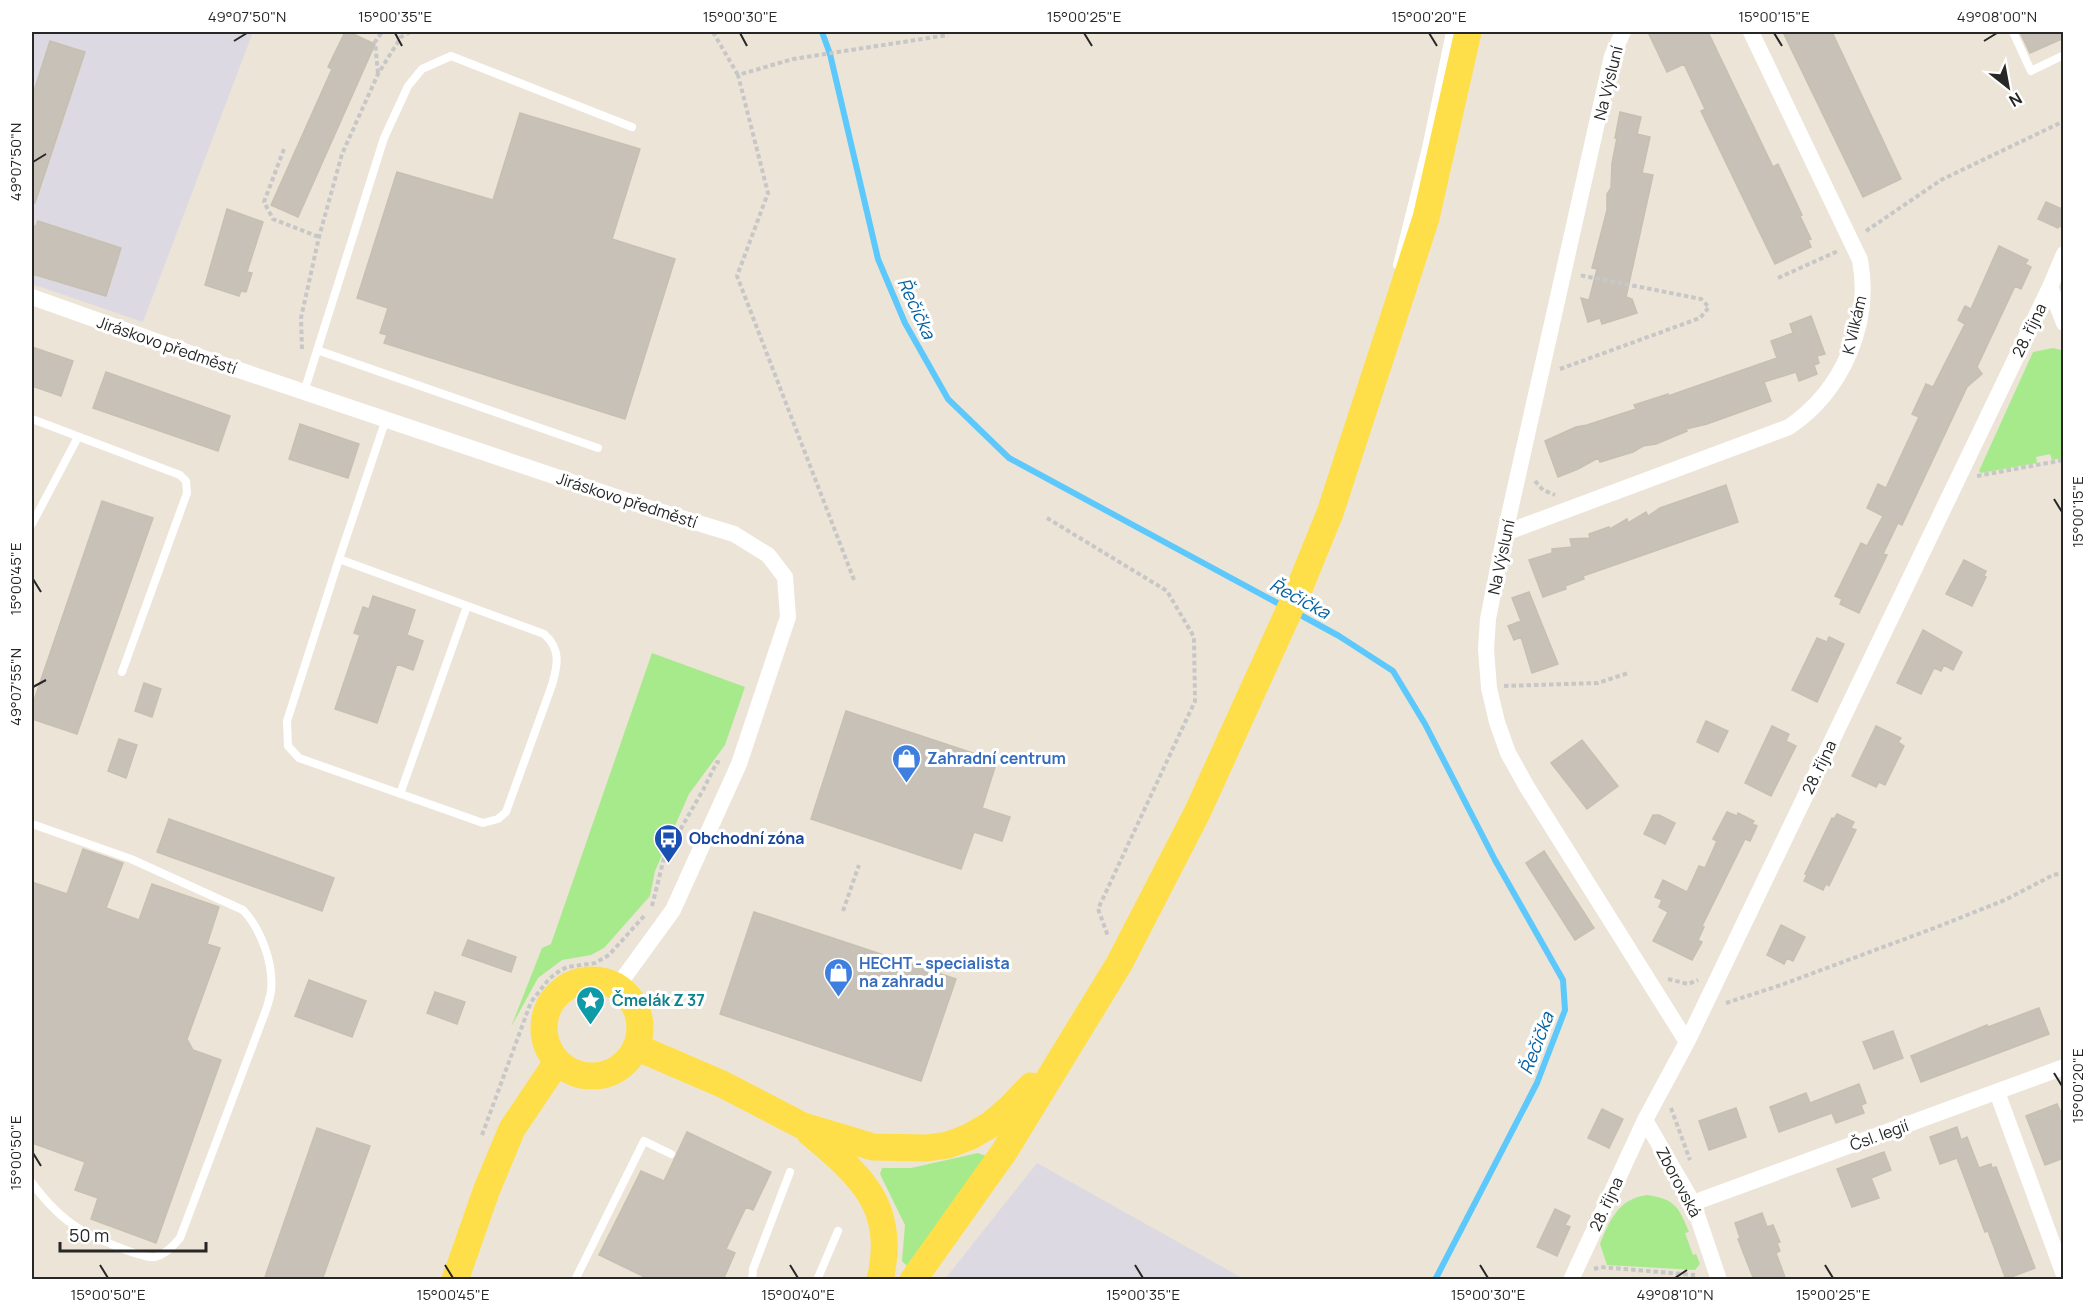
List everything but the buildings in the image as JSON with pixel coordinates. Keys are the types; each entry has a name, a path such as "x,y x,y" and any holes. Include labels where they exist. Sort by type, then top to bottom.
{"main road":[{"path":"913,1280 1004,1152 1119,964 1197,813 1299,589 1330,513 1426,218 1468,32"},
{"path":"587,980 603,981 617,987 629,997 636,1009 640,1024 636,1047 624,1064 612,1072 597,1076 576,1073 557,1062 548,1049 544,1034 544,1018 559,992 573,984 587,980"},
{"path":"636,1047 722,1084 802,1126 873,1147 927,1148 948,1145 969,1137 990,1125 1010,1108 1079,1031"},
{"path":"455,1280 487,1189 512,1129 557,1062"},
{"path":"802,1126 852,1168 874,1201 884,1233 885,1253 880,1280"}],"street":[{"name":"Na Výsluní","path":"1623,32 1612,56 1564,272 1546,373 1505,533 1488,619 1486,649 1497,687 1497,722 1508,753 1687,1042"},
{"name":"K Vilkám","path":"1505,533 1789,427 1808,414 1825,396 1842,370 1852,345 1862,308 1863,278 1860,260 1751,32"},
{"name":"28. října","path":"1571,1280 1645,1120 1687,1042 2064,254"},
{"path":"2050,287 2064,323"},
{"name":"Jiráskovo předměstí","path":"32,297 209,360 734,534 768,555 785,578 788,617 739,764 673,910 617,987"},
{"name":"Čsl. legií","path":"1693,1203 2064,1066"},
{"path":"1997,1092 2064,1275"},
{"name":"Zborovská","path":"1645,1120 1693,1203 1719,1280"}],"lane":[{"path":"1394,278 1426,148 1450,32"},
{"path":"2013,32 2031,71 2064,55"},
{"path":"304,392 384,138 408,86 422,69 451,56 632,127"},
{"path":"1330,513 1343,451 1381,324"},
{"path":"317,350 597,448"},
{"path":"32,419 180,475 186,481 187,494 122,672"},
{"path":"339,560 544,634 554,643 558,665 552,685 506,812 498,819 483,823 299,758 288,746 287,721 339,560 386,419"},
{"path":"32,524 78,437"},
{"path":"400,794 467,606"},
{"path":"32,824 131,859 243,910 255,922 266,949 271,990 266,1010 180,1238 168,1251 155,1257 141,1256 77,1228 43,1198 32,1183"},
{"path":"575,1280 644,1141 671,1154"},
{"path":"752,1280 753,1269 790,1172"},
{"path":"817,1280 838,1231"}],"path":[{"path":"378,74 375,42 382,32"},
{"path":"304,392 301,318 319,237 342,154 378,74 401,37 410,32"},
{"path":"713,32 738,75 768,192 737,276 854,580"},
{"path":"738,75 793,59 948,35"},
{"path":"1861,234 1941,180 2064,121"},
{"path":"285,149 264,202 273,219 319,237"},
{"path":"1778,278 1841,250"},
{"path":"1546,373 1700,318 1709,307 1701,299 1564,272"},
{"path":"1973,477 2064,460"},
{"path":"1531,472 1543,490 1562,496"},
{"path":"1047,518 1167,591 1194,638 1194,701 1098,909 1119,964"},
{"path":"1497,687 1584,685 1628,673"},
{"path":"478,1146 531,1002 549,979 558,972 567,967 595,963 609,955 644,916 654,903 664,858 717,762 739,764"},
{"path":"843,911 859,865"},
{"path":"1718,1005 1781,985 1936,927 2005,900 2053,875 2064,873"},
{"path":"1666,978 1688,984 1703,978"},
{"path":"1671,1103 1673,1115 1692,1165"},
{"path":"1600,1267 1695,1275 1696,1280"}],"shaded area":[{"path":"32,32 253,32 143,322 32,284"},
{"path":"1037,1163 1244,1279 945,1279"}],"green space":[{"path":"2053,348 2061,350 2063,354 2063,458 2052,460 2050,454 2036,457 2037,463 1981,473 1979,471 2033,352"},
{"path":"652,653 745,687 725,745 689,794 655,871 650,896 604,948 591,955 562,960 538,978 511,1027 542,948 551,944"},
{"path":"978,1153 986,1156 907,1266 902,1261 905,1225 880,1174 882,1168 911,1168"},
{"path":"1647,1195 1664,1199 1679,1210 1689,1232 1685,1233 1693,1255 1696,1254 1700,1264 1695,1270 1607,1265 1600,1244 1607,1227 1622,1206 1637,1197"}],"waterway":[{"name":"Řečička","path":"822,32 830,54 878,259 905,323 948,399 1009,458 1283,606"},
{"name":"Řečička","path":"1295,612 1339,636 1393,671 1425,724 1495,860 1563,980 1565,1010 1537,1083 1435,1280"}],"place":[{"name":"Zahradní centrum","path":"906,784"},
{"name":"Obchodní zóna","path":"668,864"},
{"name":"HECHT - specialista na zahradu","path":"838,998"},
{"name":"Čmelák Z 37","path":"591,1026"}]}
